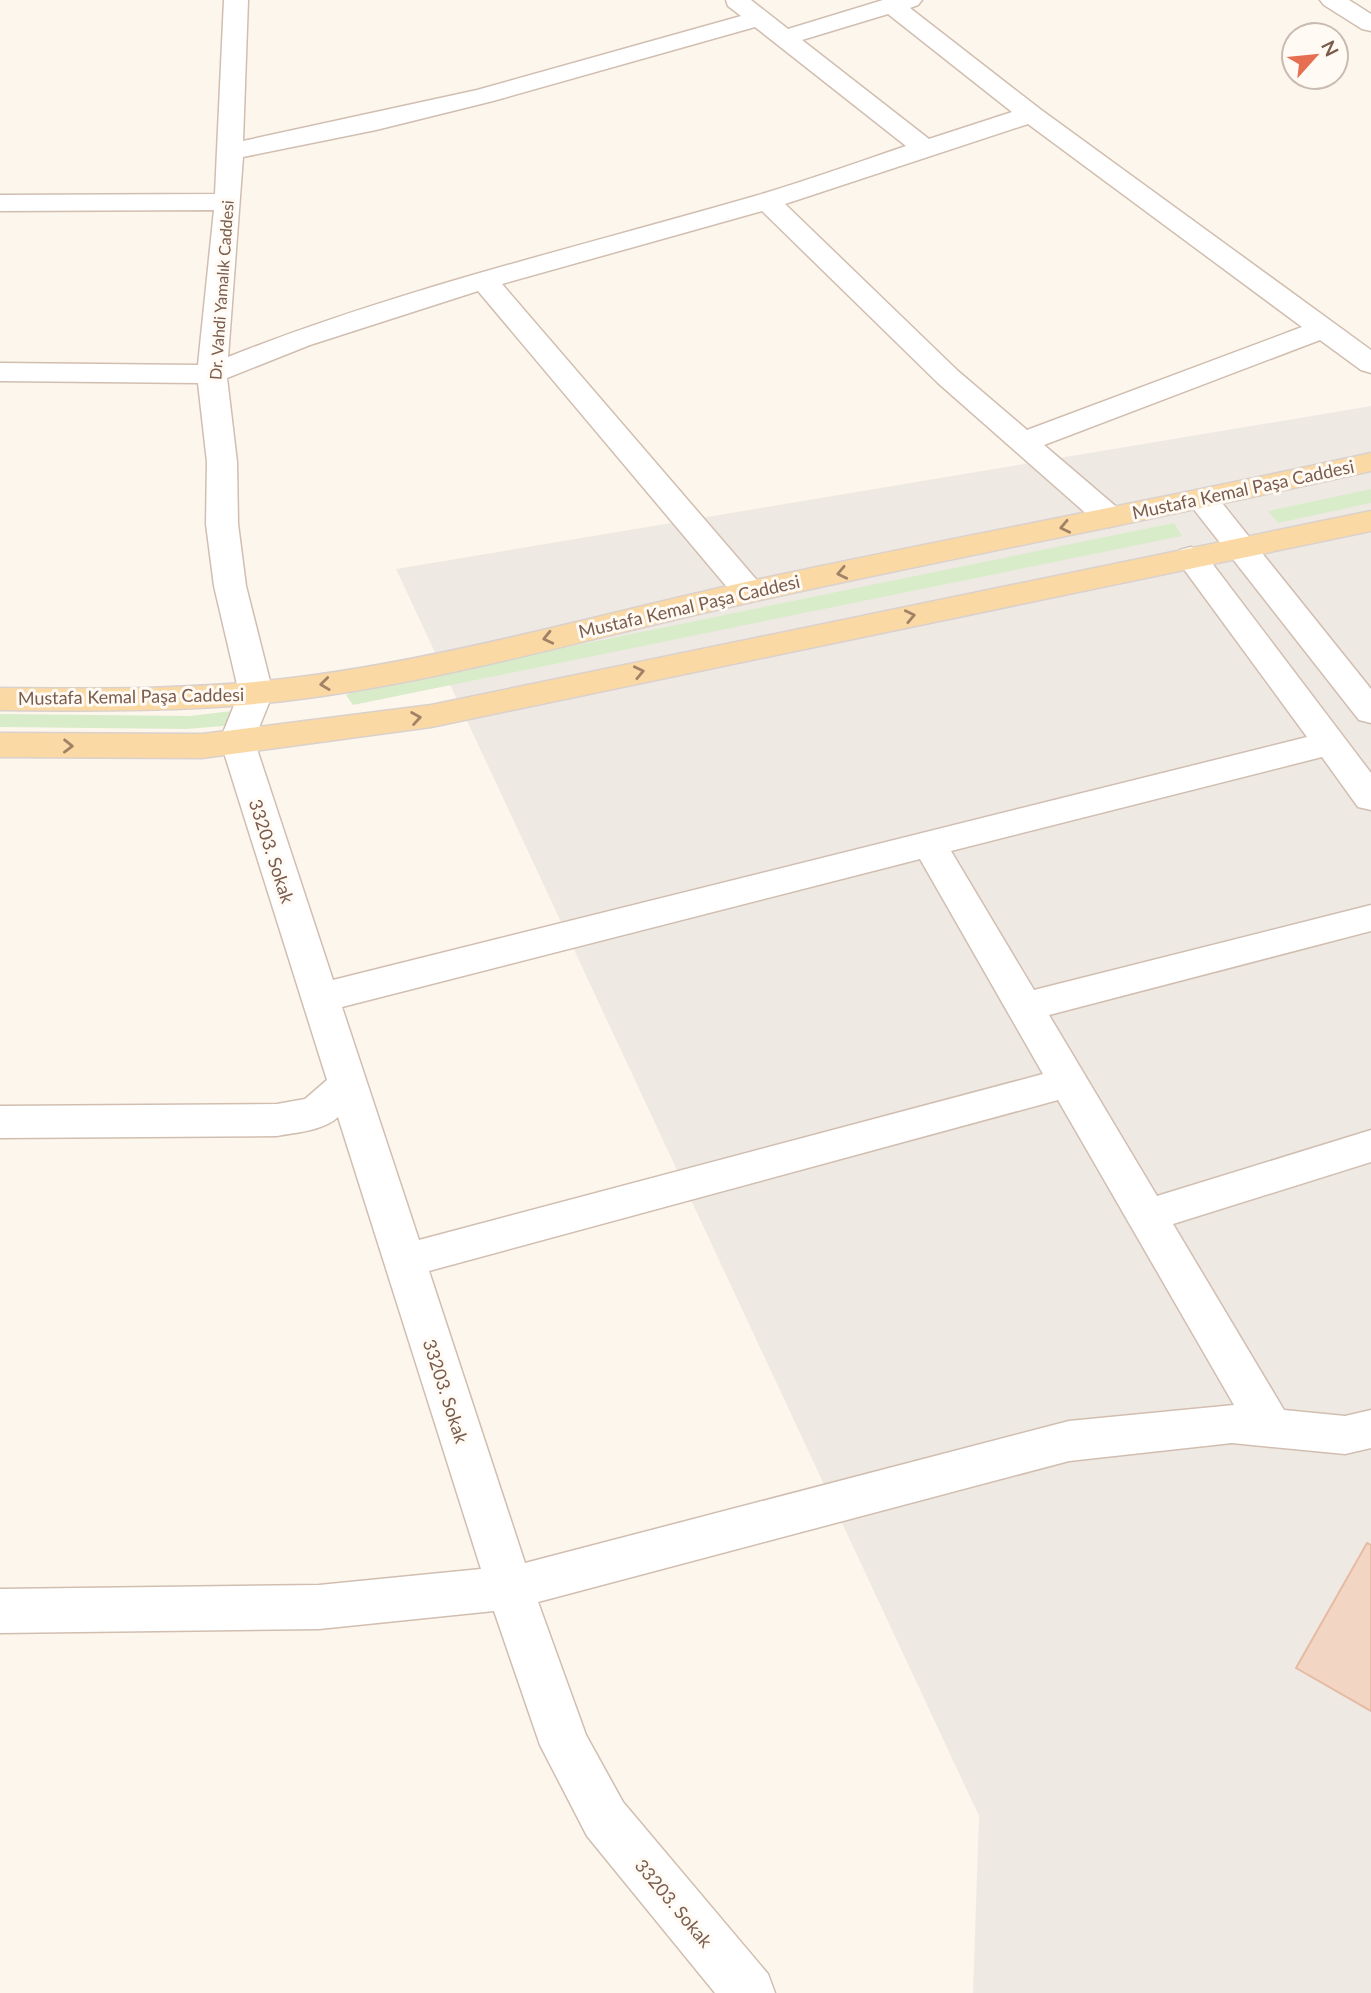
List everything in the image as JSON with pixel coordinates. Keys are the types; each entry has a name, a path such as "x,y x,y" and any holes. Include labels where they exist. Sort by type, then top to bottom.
{"main road":[{"name":"Mustafa Kemal Paşa Caddesi","path":"0,699 153,698 256,693 399,672 749,592 1203,500 1371,462"},
{"path":"0,745 202,746 432,716 1371,520"}],"street":[{"name":"Dr. Vahdi Yamalık Caddesi","path":"236,0 228,202 212,374 222,463 222,524 229,586 256,693"},
{"path":"735,0 926,149"},
{"path":"1332,0 1371,24"},
{"path":"782,38 901,2 1031,114 1371,364"},
{"path":"230,152 376,122 484,96 757,19"},
{"path":"0,372 212,374 300,340 484,280 767,201 1031,114"},
{"path":"767,201 948,377 1109,517"},
{"path":"0,203 228,202"},
{"path":"484,280 749,592"},
{"path":"1023,442 1322,329"},
{"path":"1203,500 1371,712"},
{"path":"1191,557 1371,798"},
{"path":"237,740 256,693"},
{"name":"33203. Sokak","path":"237,740 510,1588 565,1745 605,1819 749,1993"},
{"path":"320,998 1329,743"},
{"path":"929,844 1270,1427"},
{"path":"1025,1007 1371,918"},
{"path":"404,1261 1069,1082"},
{"path":"0,1122 277,1120 317,1112 348,1084"},
{"path":"1147,1216 1371,1146"},
{"path":"0,1611 319,1607 510,1588 1069,1441 1232,1424 1345,1435 1371,1429"}],"shaded area":[{"path":"1371,406 1371,1993 973,1993 979,1816 396,569"}],"green space":[{"path":"1371,489 1371,503 1278,523 1268,511"},
{"path":"1174,523 1182,536 353,705 346,695 353,691"},
{"path":"232,711 236,725 186,729 0,727 0,714 190,716"}],"building":[{"path":"1367,1543 1371,1545 1371,1711 1296,1668"}]}
